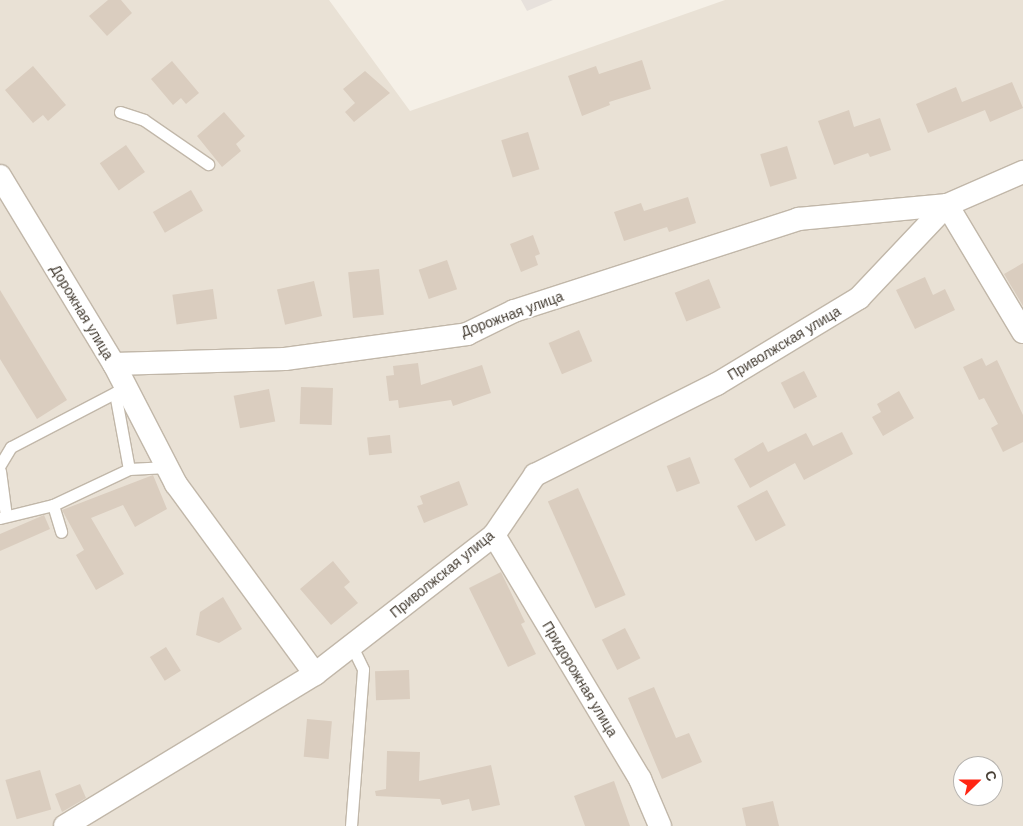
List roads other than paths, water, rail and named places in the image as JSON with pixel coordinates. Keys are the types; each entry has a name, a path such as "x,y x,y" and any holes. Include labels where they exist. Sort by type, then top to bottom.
{"street":[{"name":"Дорожная улица","path":"0,176 114,364 285,359 467,334 514,311 798,219 947,206 1023,172"},
{"path":"947,206 1023,332"},
{"name":"Приволжская улица","path":"65,826 315,674 494,535 535,475 717,384 859,298 947,206"},
{"path":"114,364 121,390 176,484 315,674"},
{"name":"Придорожная улица","path":"494,535 640,779 660,826"}],"lane":[{"path":"120,112 144,120 208,164"},
{"path":"0,465 11,447 121,390 129,468"},
{"path":"0,471 3,517 52,505 129,468 167,466"},
{"path":"52,505 61,532"},
{"path":"351,826 363,669 352,646"}]}
